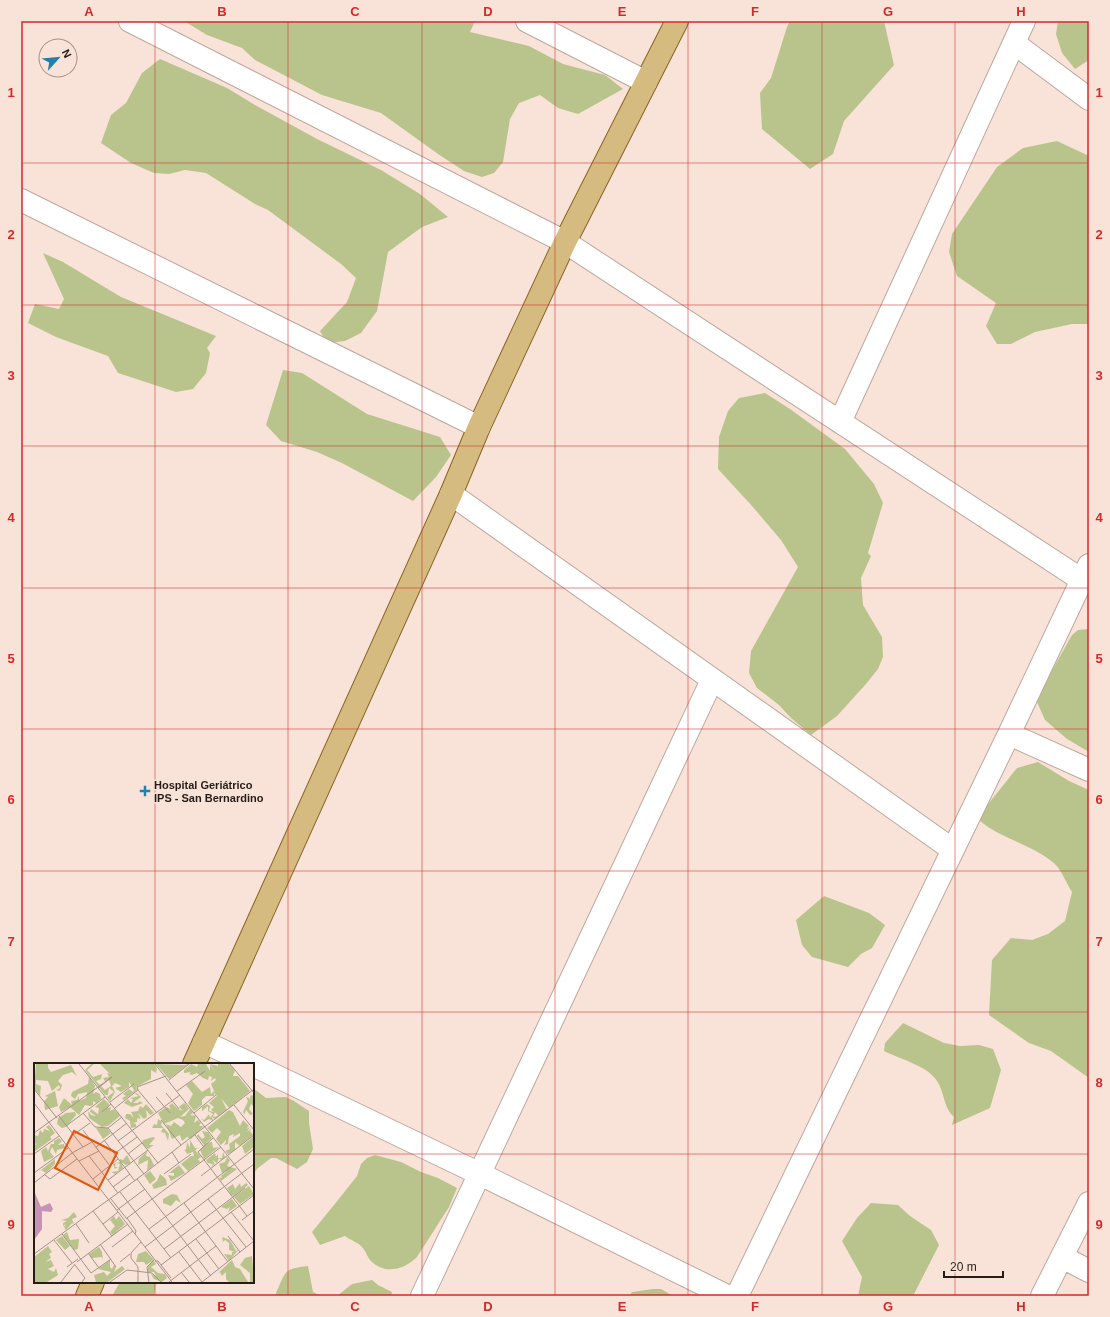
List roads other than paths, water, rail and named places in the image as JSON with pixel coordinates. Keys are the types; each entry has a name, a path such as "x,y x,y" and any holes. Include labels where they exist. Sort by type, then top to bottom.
{"main road":[{"path":"194,1063 451,494 479,427 565,242 677,21"},
{"path":"87,1296 93,1283"}],"street":[{"path":"130,21 565,242 840,422 1085,572 1009,734 737,1296"},
{"path":"527,21 646,82"},
{"path":"840,422 1024,21"},
{"path":"1014,43 1089,99"},
{"path":"21,200 479,427"},
{"path":"451,494 953,850"},
{"path":"422,1296 712,680"},
{"path":"1009,734 1089,770"},
{"path":"204,1042 250,1063"},
{"path":"254,1065 480,1174 727,1296"},
{"path":"1042,1296 1089,1202"},
{"path":"1062,1257 1089,1271"}],"place":[{"name":"Hospital Geriátrico IPS - San Bernardino","path":"145,791"}]}
